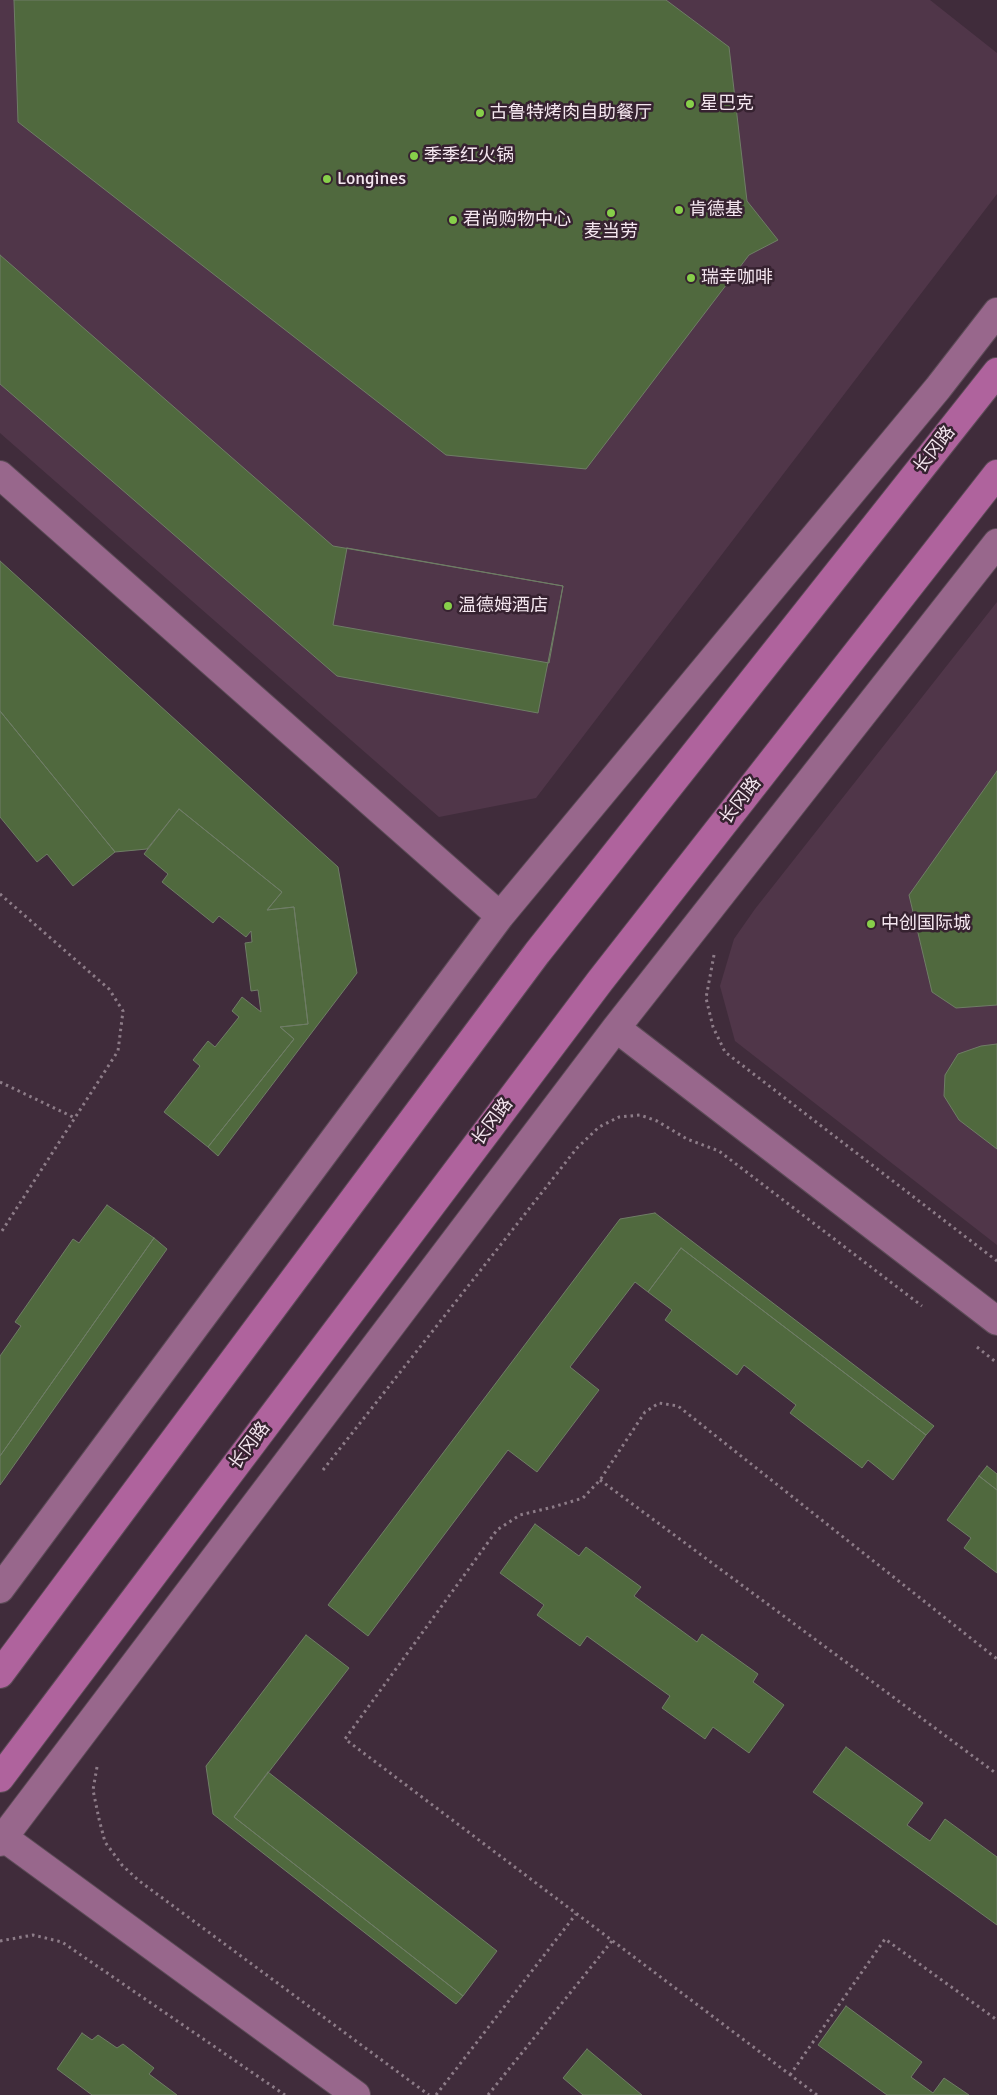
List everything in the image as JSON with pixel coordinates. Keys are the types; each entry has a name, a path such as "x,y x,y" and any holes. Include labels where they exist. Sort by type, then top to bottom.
{"main road":[{"name":"长冈路","path":"0,1674 537,953 997,372"},
{"name":"长冈路","path":"0,1778 600,981 997,474"}],"street":[{"path":"0,1589 500,916 932,395 997,312"},
{"path":"0,475 500,916"},
{"path":"356,2095 1,1840 616,1028 997,543"},
{"path":"616,1028 997,1321"}],"path":[{"path":"0,894 109,989 123,1011 118,1051 0,1234"},
{"path":"715,952 706,998 713,1027 725,1052 997,1262"},
{"path":"0,1082 75,1118"},
{"path":"320,1475 577,1148 599,1126 619,1117 640,1115 657,1121 687,1139 719,1151 926,1308"},
{"path":"973,1345 997,1363"},
{"path":"816,2095 345,1739 497,1530 520,1515 583,1498 600,1480 645,1412 659,1403 678,1406 997,1659"},
{"path":"600,1480 997,1774"},
{"path":"98,1763 93,1790 99,1819 105,1842 122,1865 138,1880 429,2095"},
{"path":"436,2095 576,1914"},
{"path":"0,1941 33,1935 62,1942 285,2095"},
{"path":"790,2075 885,1939 997,2020"},
{"path":"488,2095 612,1941"}],"shaded area":[{"path":"0,0 930,0 997,53 997,194 536,798 439,817 0,433"},
{"name":"中创国际城","path":"997,602 997,1245 735,1041 720,986 734,939 755,909"}],"building":[{"name":"君尚购物中心","path":"14,0 666,0 729,47 747,201 778,240 749,255 586,469 446,455 18,122"},
{"path":"0,255 333,546 563,586 538,713 337,676 0,384"},
{"name":"温德姆酒店","path":"347,548 563,586 549,663 333,625"},
{"path":"0,561 338,867 357,973 218,1156 208,1147 294,1039 280,1027 308,1024 294,907 267,910 282,892 179,809 147,849 115,852 0,711"},
{"path":"0,711 115,852 73,886 47,854 37,862 0,817"},
{"path":"997,771 997,1005 956,1008 932,992 909,895"},
{"path":"179,809 282,892 267,910 294,907 308,1024 280,1027 294,1039 208,1147 164,1112 200,1066 193,1060 208,1041 215,1047 239,1017 232,1011 242,997 261,1012 258,990 251,991 245,943 252,942 251,931 246,937 219,916 213,923 162,882 168,874 144,854"},
{"path":"997,1044 997,1149 959,1120 944,1096 945,1075 958,1054 981,1046"},
{"path":"107,1205 154,1238 0,1456 0,1356 21,1326 15,1322 73,1239 79,1243"},
{"path":"655,1213 934,1426 926,1435 681,1248 648,1292 635,1282 570,1367 599,1390 537,1472 508,1450 368,1636 328,1605 620,1219"},
{"path":"154,1238 167,1249 0,1485 0,1456"},
{"path":"681,1248 926,1435 893,1480 868,1460 862,1468 790,1413 796,1405 744,1365 737,1375 665,1320 672,1310 648,1292"},
{"path":"987,1466 997,1474 997,1490 979,1476"},
{"path":"979,1476 997,1490 997,1573 964,1548 971,1538 947,1520"},
{"path":"535,1524 579,1556 586,1547 641,1587 634,1596 697,1642 702,1634 758,1674 753,1682 784,1705 749,1753 713,1727 705,1739 662,1708 670,1696 587,1636 580,1646 537,1615 544,1605 500,1573"},
{"path":"306,1635 349,1668 234,1817 463,1996 456,2004 213,1814 206,1766"},
{"path":"846,1747 923,1803 907,1825 930,1841 945,1819 997,1857 997,1925 813,1792"},
{"path":"268,1772 497,1951 463,1996 234,1817"},
{"path":"846,2006 922,2062 911,2077 933,2093 944,2078 969,2095 887,2095 818,2045"},
{"path":"82,2033 92,2040 98,2035 117,2048 123,2044 154,2068 149,2074 177,2095 92,2095 57,2069"},
{"path":"587,2049 642,2095 583,2095 563,2078"}],"place":[{"name":"星巴克","path":"690,104"},
{"name":"古鲁特烤肉自助餐厅","path":"480,113"},
{"name":"季季红火锅","path":"414,156"},
{"name":"Longines","path":"327,179"},
{"name":"肯德基","path":"679,210"},
{"name":"麦当劳","path":"611,213"},
{"name":"君尚购物中心","path":"453,220"},
{"name":"瑞幸咖啡","path":"691,278"},
{"name":"温德姆酒店","path":"448,606"},
{"name":"中创国际城","path":"871,924"}]}
